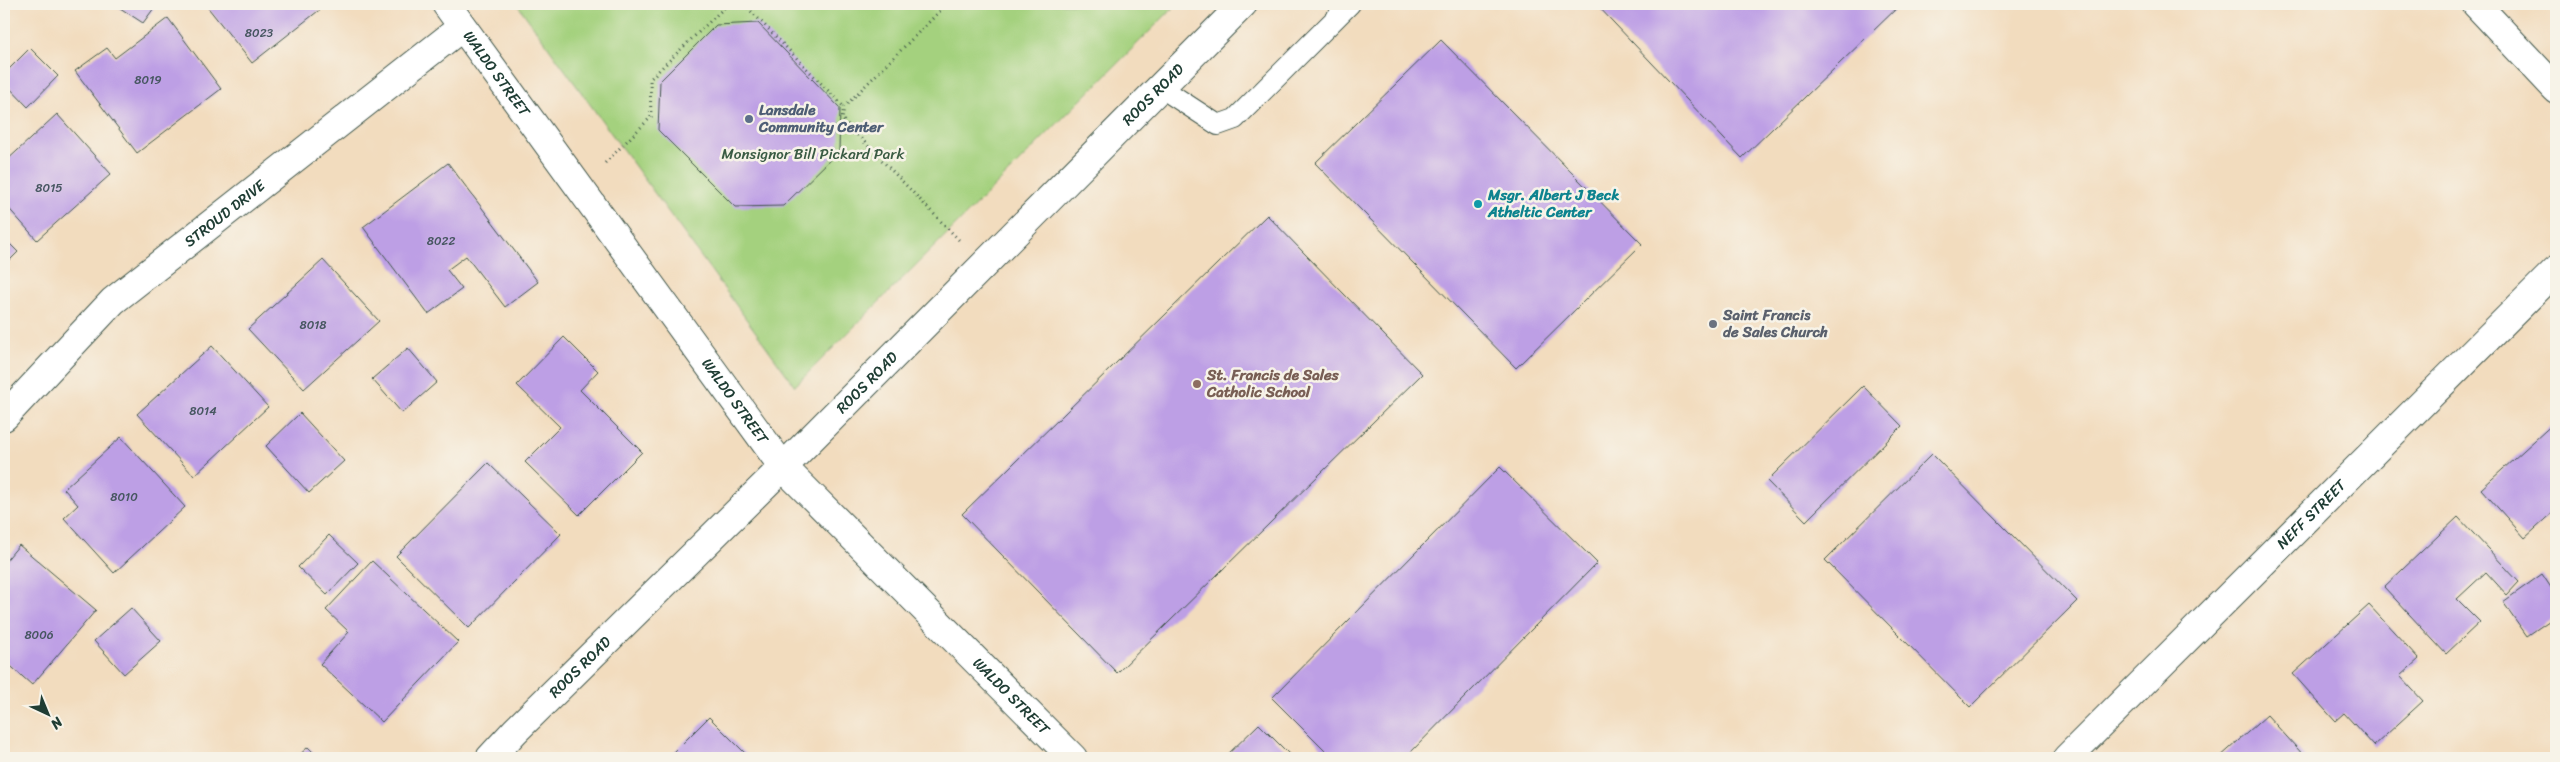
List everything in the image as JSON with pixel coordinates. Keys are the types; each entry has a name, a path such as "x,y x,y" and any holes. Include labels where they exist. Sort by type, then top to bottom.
{"street":[{"name":"WALDO STREET","path":"446,4 783,467 1073,758"},
{"name":"ROOS ROAD","path":"490,758 522,724 783,467 982,264 1243,4"},
{"path":"2476,4 2556,89"},
{"name":"STROUD DRIVE","path":"4,416 112,300 462,27"},
{"name":"NEFF STREET","path":"2067,758 2556,270"}],"lane":[{"path":"1160,87 1218,125 1235,119 1350,4"}],"path":[{"path":"580,187 652,117 650,79 728,4"},
{"path":"744,4 844,107"},
{"path":"947,4 844,107 842,119 982,264"}],"green space":[{"name":"Monsignor Bill Pickard Park","path":"517,4 1177,4 795,386"}],"building":[{"path":"114,4 157,4 143,23"},
{"path":"205,4 327,4 252,63"},
{"path":"1596,4 1901,4 1742,158"},
{"path":"168,18 221,89 137,153 75,71 107,48 115,58"},
{"name":"Lansdale Community Center","path":"758,23 840,108 839,151 783,206 735,207 658,130 660,81 716,25"},
{"name":"Msgr. Albert J Beck Atheltic Center","path":"1441,40 1642,244 1516,368 1315,163"},
{"path":"30,48 58,76 28,107 4,82 4,74"},
{"path":"57,114 111,174 37,240 4,203 4,163"},
{"path":"448,163 538,282 505,307 466,256 447,270 462,289 428,314 363,227"},
{"path":"1267,215 1422,374 1117,673 962,514"},
{"path":"4,238 18,252 4,266"},
{"path":"323,260 379,321 304,389 248,329"},
{"path":"564,337 598,371 580,390 642,452 579,515 525,462 560,427 517,385"},
{"path":"212,346 268,407 194,476 137,414"},
{"path":"408,348 437,382 402,413 372,379"},
{"path":"1863,386 1902,426 1806,521 1767,481"},
{"path":"300,413 344,461 309,493 266,446"},
{"path":"2556,421 2556,510 2525,538 2481,489"},
{"path":"121,437 185,507 114,573 64,518 78,505 64,489"},
{"path":"1932,454 2077,601 1970,707 1825,560"},
{"path":"488,463 561,534 469,628 396,556"},
{"path":"1500,467 1597,563 1405,758 1332,758 1272,698"},
{"path":"2458,517 2519,582 2507,595 2486,572 2457,599 2480,622 2446,654 2384,587"},
{"path":"329,535 358,563 327,595 298,567"},
{"path":"19,545 96,610 32,685 4,660 4,563"},
{"path":"372,561 458,642 382,722 320,664 349,632 326,610"},
{"path":"2542,574 2556,595 2556,616 2527,636 2503,602"},
{"path":"2369,605 2419,659 2400,676 2423,701 2374,746 2344,713 2335,721 2293,674"},
{"path":"131,608 161,641 124,674 94,641"},
{"path":"2267,715 2306,758 2219,758"},
{"path":"709,717 750,758 668,758"},
{"path":"1259,724 1293,758 1224,758"},
{"path":"308,747 319,758 296,758"}],"place":[{"name":"Lansdale Community Center","path":"749,119"},
{"name":"Msgr. Albert J Beck Atheltic Center","path":"1478,204"},
{"name":"Saint Francis de Sales Church","path":"1713,324"},
{"name":"St. Francis de Sales Catholic School","path":"1197,384"}]}
